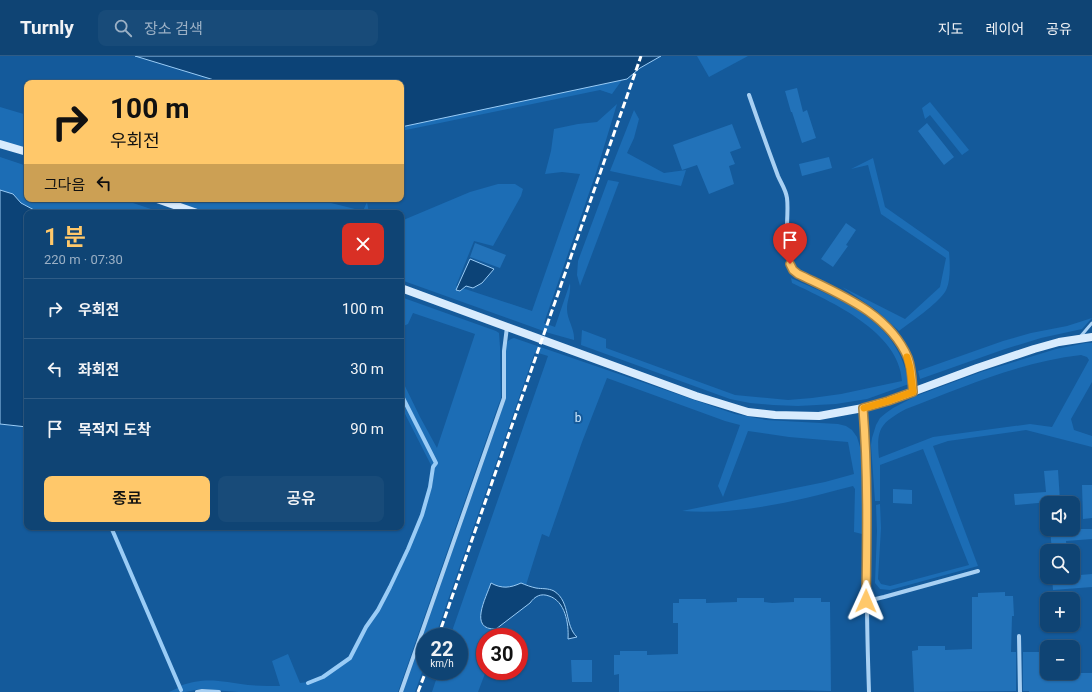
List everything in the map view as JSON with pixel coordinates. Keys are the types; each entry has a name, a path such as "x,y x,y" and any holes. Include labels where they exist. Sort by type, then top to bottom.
{"street":[{"path":"749,94 778,178 787,196 787,246 790,264 793,270 859,305 875,316 887,328 900,344 908,359 913,392"},
{"path":"0,144 24,151"},
{"path":"166,202 188,210"},
{"path":"404,289 696,396 748,412 798,416 819,416 863,408 888,401 1034,349 1058,342 1092,337"},
{"path":"401,692 504,398 504,351 507,326"},
{"path":"863,408 866,446 866,601 869,692"},
{"path":"866,601 978,571"},
{"path":"1019,636 1020,692"},
{"path":"197,692 219,692"}],"lane":[{"path":"1079,339 1092,323"}],"green space":[{"path":"697,56 748,56 709,77"},
{"path":"622,80 612,94 600,90 404,130 404,126"},
{"path":"930,102 969,150 962,155 930,115 925,119 922,108"},
{"path":"617,104 596,173 544,323 555,327 570,283 567,309 574,340 549,333 404,281 404,220 470,192 498,184 515,184 523,189 521,196 493,246 474,241 456,286 532,311 580,174 562,172 545,174 551,151 554,129 597,122"},
{"path":"0,107 24,114 24,149 0,141"},
{"path":"634,110 639,119 634,138 627,153 664,173 686,170 681,186 610,171"},
{"path":"0,157 24,165 24,202 130,202 154,210 34,210 21,203 13,194 0,190"},
{"path":"873,158 885,207 949,252 949,278 945,292 930,307 899,331 876,310 842,287 905,319 940,287 946,258 881,214 868,165 851,169"},
{"path":"608,180 619,182 580,286 577,275 578,261"},
{"path":"174,202 327,202 359,210 196,210"},
{"path":"367,202 368,210 363,210"},
{"path":"791,278 849,305 881,328 893,343 903,362 909,384 867,399 836,404 798,406 750,403 730,399 581,345 582,330 606,339 606,348 735,395 788,400 812,398 841,394 902,381 898,363 889,347 876,333 843,309 792,283"},
{"path":"404,298 499,333 501,398 420,628 416,628 416,641 398,692 238,692 200,689 185,692 169,692 180,687 180,691 182,690 180,686 206,680 252,685 280,686 272,661 288,654 300,683 308,682 308,684 324,678 351,658 367,627 379,610 409,549 423,515 432,487 434,468 437,464 404,397 404,384 437,448 475,334 413,313 408,324 404,326"},
{"path":"1092,318 1082,329 1041,338 1005,349 920,379 918,371 1003,341 1031,333 1067,326"},
{"name":"b","path":"514,338 735,414 766,420 838,424 846,426 852,430 857,437 860,447 863,472 862,534 854,532 855,489 853,486 769,506 727,511 682,511 825,482 854,474 848,442 789,437 748,431 723,497 718,486 740,425 725,421 607,378 582,442 549,537 542,534 526,585 524,584 506,588 492,583 487,628 476,628 476,680 483,680 478,692 432,692 436,680 468,680 468,628 453,628 548,356 535,352 438,628 425,628 506,398 504,361 506,347 508,341"},
{"path":"1092,343 1092,382 1071,419 1074,430 1092,436 1092,447 1026,430 948,441 933,446 978,566 890,590 880,589 875,583 877,531 876,505 880,504 881,528 878,579 881,584 890,586 969,565 923,449 880,465 880,501 875,501 871,445 876,425 880,418 893,408 916,396 981,372 1056,349","holes":["1081,355 1087,357 1089,360 1052,427 1030,424 933,437 879,458 878,440 882,428 891,418 906,409 970,384 1014,369 1058,358"]},
{"path":"404,402 435,463 432,467 404,412"},
{"path":"416,655 416,680 419,680 415,692 403,692"}],"shaded area":[{"path":"135,56 661,56 640,68 627,79 404,126 404,80 214,80"},
{"path":"0,190 13,194 21,203 34,210 24,210 24,427 0,424"},
{"path":"470,259 494,269 482,283 473,288 466,286 460,291 456,290"},
{"path":"491,583 506,587 521,583 534,588 554,591 563,601 570,626 577,637 568,639 568,626 565,613 559,603 549,596 541,595 536,597 497,628 488,628 483,624 481,612"}],"building":[{"path":"797,88 803,112 807,110 816,138 802,143 785,91"},
{"path":"927,123 954,157 944,165 918,131"},
{"path":"732,124 741,148 730,152 735,164 729,166 734,184 709,194 697,165 682,170 673,145"},
{"path":"829,157 832,168 802,176 799,164"},
{"path":"846,223 856,230 846,245 848,246 833,267 821,259"},
{"path":"475,243 506,255 500,268 470,257"},
{"path":"1058,470 1060,496 1040,496 1040,503 1015,505 1014,494 1046,492 1044,471"},
{"path":"1082,485 1092,485 1092,518 1083,519"},
{"path":"893,489 912,490 912,504 893,503"},
{"path":"1080,529 1092,529 1092,539 1066,541 1066,544 1051,544 1051,536 1080,536"},
{"path":"1092,574 1092,587 1053,590 1053,584 1080,584 1080,575"},
{"path":"1005,592 1005,596 1013,596 1014,616 1012,616 1011,652 1016,652 1016,691 914,692 912,651 918,650 918,646 945,646 945,650 972,649 972,597 978,597 978,593"},
{"path":"737,598 764,598 764,602 772,603 794,602 794,598 821,598 821,602 830,602 831,691 619,692 619,674 614,675 614,655 620,655 620,651 647,651 647,655 678,654 678,623 673,623 673,603 679,603 679,599 706,599 706,603 737,602"},
{"path":"1023,652 1040,652 1040,680 1080,680 1080,673 1092,673 1092,692 1023,691"},
{"path":"571,660 592,660 592,682 572,682"}],"waterway":[{"path":"308,683 323,677 350,658 366,627 378,610 390,587 422,515 430,487 433,467 436,463 404,400"},
{"path":"112,530 181,690"}],"railway":[{"path":"441,628 641,56"},
{"path":"418,692 423,680"}],"slow traffic":[{"path":"864,408 913,392 907,357"}],"route":[{"path":"790,264 793,270 798,274 844,296 880,320 895,336 908,359 913,392 863,408 866,446 866,601"}]}
